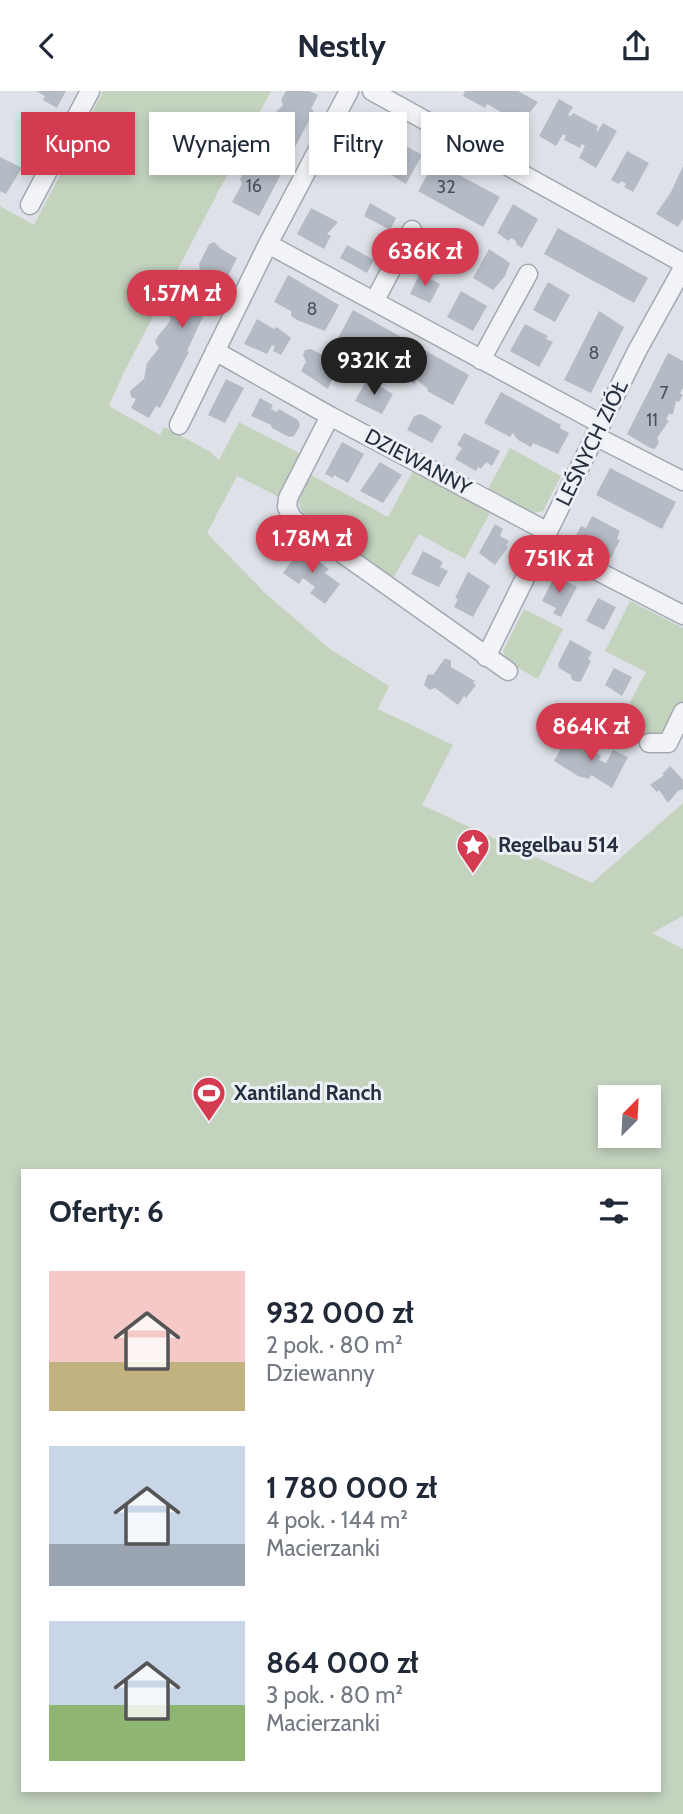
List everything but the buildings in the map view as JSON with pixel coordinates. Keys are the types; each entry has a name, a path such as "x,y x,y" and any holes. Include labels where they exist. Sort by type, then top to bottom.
{"street":[{"path":"30,205 90,91"},
{"path":"179,425 268,244 349,91"},
{"path":"372,91 683,265"},
{"path":"375,300 412,230"},
{"path":"268,244 481,360 683,481"},
{"name":"LEŚNYCH ZIÓŁ","path":"486,657 683,265"},
{"path":"481,360 528,274"},
{"name":"DZIEWANNY","path":"215,351 683,615"},
{"path":"330,416 288,498 287,507 292,518 508,671"},
{"path":"649,743 668,743 683,712"}],"green space":[{"path":"103,91 271,91 260,112 149,112 149,175 227,175 124,372 109,406 160,435 164,427 209,451 219,460 239,422 301,454 279,497 237,476 207,533 266,594 330,649 389,686 378,709 453,745 422,805 592,883 683,803 683,916 652,933 683,949 683,1814 0,1814 0,206 34,225 60,175 135,175 135,112 92,112"},
{"path":"510,448 561,476 543,511 533,513 488,489"},
{"path":"414,469 491,511 465,559 419,534 393,578 301,510 298,500 311,475 388,517"},
{"path":"630,601 683,628 683,703 671,726 652,738 620,721 646,672 605,651"},
{"path":"524,609 563,629 538,679 506,661 503,651"}],"place":[{"name":"Regelbau 514","path":"473,875"},
{"name":"Xantiland Ranch","path":"209,1123"}]}
